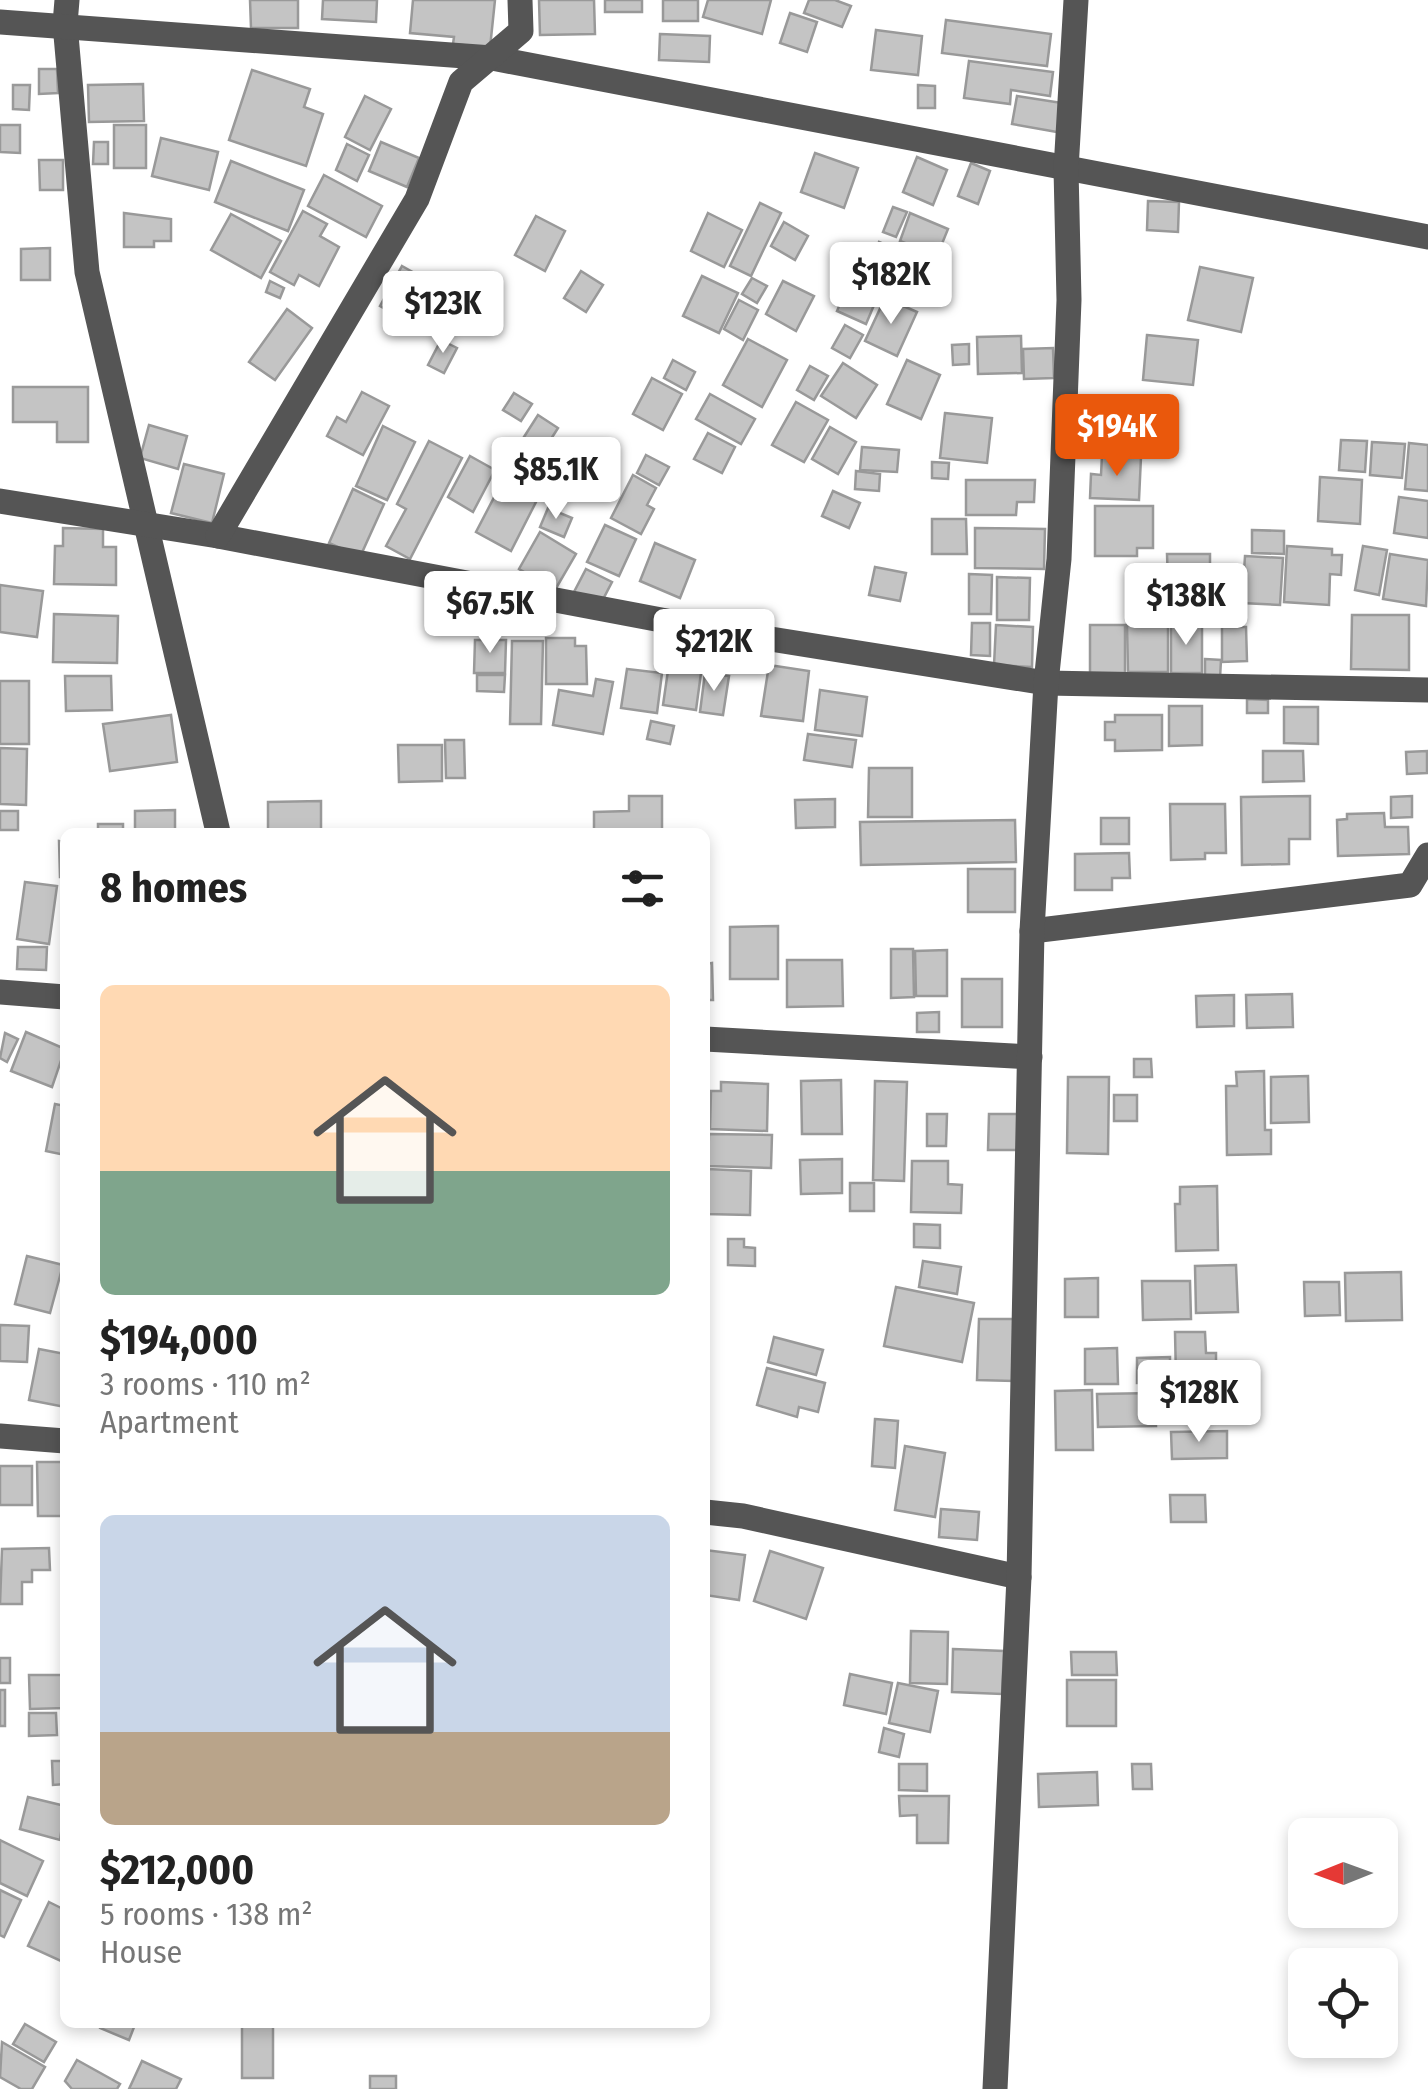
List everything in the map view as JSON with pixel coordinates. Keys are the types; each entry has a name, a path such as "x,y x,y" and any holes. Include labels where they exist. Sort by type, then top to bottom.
{"street":[{"path":"218,536 418,199 461,82 521,32 520,0"},
{"path":"995,2089 1018,1577 1032,931 1046,683 1059,558 1069,300 1066,169 1076,0"},
{"path":"66,12 87,272 217,828"},
{"path":"0,22 66,12 492,58 1428,237"},
{"path":"0,500 144,527 218,536 714,630 1046,683 1428,690"},
{"path":"1032,931 1410,885 1428,855"},
{"path":"0,992 60,997"},
{"path":"710,1038 1030,1056"},
{"path":"0,1436 60,1440"},
{"path":"710,1513 744,1516 1018,1577"}],"building":[{"path":"250,0 298,0 298,28 251,28"},
{"path":"323,0 377,0 376,22 322,19"},
{"path":"413,0 495,0 490,48 453,44 454,37 410,33"},
{"path":"539,0 594,0 595,34 540,35"},
{"path":"605,0 642,0 642,12 605,12"},
{"path":"663,0 698,0 698,21 663,21"},
{"path":"708,0 771,0 762,34 703,17"},
{"path":"809,0 835,0 851,6 842,27 804,13"},
{"path":"790,13 817,22 807,52 780,43"},
{"path":"946,20 1051,34 1047,66 942,53"},
{"path":"876,30 922,36 918,75 871,70"},
{"path":"660,34 710,36 709,62 659,60"},
{"path":"969,61 1053,72 1050,96 1011,90 1010,104 964,98"},
{"path":"39,69 57,69 58,93 39,94"},
{"path":"252,70 310,89 304,107 323,114 306,166 229,140"},
{"path":"143,84 144,121 89,122 88,85"},
{"path":"13,85 30,85 29,110 13,109"},
{"path":"918,85 935,86 935,108 918,108"},
{"path":"365,96 391,109 370,150 345,137"},
{"path":"1017,96 1062,103 1057,132 1012,124"},
{"path":"0,125 20,125 20,153 0,152"},
{"path":"114,125 146,125 146,168 114,168"},
{"path":"161,138 218,152 209,190 152,176"},
{"path":"94,142 108,142 108,164 93,164"},
{"path":"381,142 419,158 407,187 369,171"},
{"path":"347,144 369,155 357,181 336,170"},
{"path":"815,153 858,168 844,208 801,192"},
{"path":"917,157 947,170 933,205 903,192"},
{"path":"39,160 63,160 63,190 40,190"},
{"path":"231,161 304,190 288,231 215,202"},
{"path":"971,163 990,171 978,204 958,196"},
{"path":"324,175 382,206 366,237 308,206"},
{"path":"1148,201 1179,202 1178,232 1147,230"},
{"path":"760,203 781,213 751,276 730,266"},
{"path":"893,207 907,212 896,237 883,232"},
{"path":"303,211 327,224 320,236 339,247 319,286 299,275 294,285 270,272"},
{"path":"124,213 171,219 171,241 154,241 154,247 124,247"},
{"path":"708,213 742,230 724,267 691,251"},
{"path":"910,213 948,229 937,256 900,241"},
{"path":"231,214 281,241 261,278 211,250"},
{"path":"536,216 565,231 545,271 515,255"},
{"path":"784,222 808,236 795,260 771,246"},
{"path":"879,242 916,258 907,280 896,275 891,290 864,279"},
{"path":"50,248 50,280 21,280 21,249"},
{"path":"402,266 441,288 419,328 380,306"},
{"path":"1200,267 1253,278 1241,332 1188,320"},
{"path":"581,271 603,285 586,312 564,298"},
{"path":"702,276 738,293 719,333 683,316"},
{"path":"752,278 767,286 757,303 742,294"},
{"path":"851,278 880,291 866,324 837,311"},
{"path":"270,281 284,288 280,298 266,292"},
{"path":"783,281 814,296 796,331 766,314"},
{"path":"885,298 917,312 897,356 865,341"},
{"path":"739,300 758,310 743,340 724,329"},
{"path":"287,309 312,328 275,380 249,362"},
{"path":"845,325 863,335 850,358 832,348"},
{"path":"1147,335 1198,340 1193,385 1143,380"},
{"path":"1021,336 1022,373 978,374 977,337"},
{"path":"748,339 787,360 762,407 723,385"},
{"path":"441,340 457,348 444,373 428,365"},
{"path":"969,344 969,364 953,365 952,345"},
{"path":"1053,348 1054,378 1024,379 1023,349"},
{"path":"673,360 695,372 686,390 664,378"},
{"path":"907,360 940,375 921,419 887,404"},
{"path":"843,363 877,385 856,418 821,396"},
{"path":"810,366 828,376 814,400 797,390"},
{"path":"652,378 682,394 663,430 633,414"},
{"path":"13,387 88,387 88,442 57,442 57,422 13,422"},
{"path":"362,392 389,406 363,455 327,436 337,417 346,422"},
{"path":"514,393 532,404 521,421 503,410"},
{"path":"710,394 755,419 741,444 696,419"},
{"path":"796,402 828,420 804,462 772,445"},
{"path":"945,413 992,418 987,463 940,458"},
{"path":"538,415 558,428 535,464 515,451"},
{"path":"149,425 187,436 178,469 140,458"},
{"path":"383,426 415,442 387,500 356,486"},
{"path":"830,427 856,442 838,474 812,459"},
{"path":"708,433 735,447 722,473 694,459"},
{"path":"1341,440 1367,441 1365,472 1339,470"},
{"path":"429,441 462,458 410,559 386,546 406,509 397,504"},
{"path":"1372,442 1405,444 1402,478 1370,475"},
{"path":"1409,443 1428,445 1428,491 1405,489"},
{"path":"862,447 899,450 897,472 860,470"},
{"path":"646,455 669,467 659,485 637,473"},
{"path":"1102,455 1141,457 1139,500 1090,498 1091,474 1101,475"},
{"path":"470,456 495,470 473,512 448,497"},
{"path":"513,459 529,468 521,485 505,477"},
{"path":"932,462 949,463 948,479 932,478"},
{"path":"184,464 224,474 212,523 171,513"},
{"path":"856,471 880,474 879,491 855,489"},
{"path":"633,475 656,488 647,505 654,509 641,534 611,518"},
{"path":"1320,477 1362,480 1360,524 1318,521"},
{"path":"966,480 1035,480 1034,502 1017,502 1016,515 966,515"},
{"path":"501,484 536,502 511,551 476,532"},
{"path":"353,489 384,504 360,557 329,543"},
{"path":"833,491 860,503 849,528 822,516"},
{"path":"1399,497 1428,501 1428,538 1394,533"},
{"path":"1095,506 1153,506 1153,548 1137,548 1137,556 1095,556"},
{"path":"548,508 572,518 564,537 540,527"},
{"path":"932,519 966,519 967,554 932,554"},
{"path":"605,525 636,539 619,576 587,562"},
{"path":"63,528 103,529 103,547 116,547 116,585 54,584 55,546 63,546"},
{"path":"975,528 1045,529 1044,569 975,568"},
{"path":"1252,530 1284,531 1284,554 1252,553"},
{"path":"540,532 576,554 555,590 519,569"},
{"path":"655,543 695,560 680,598 640,581"},
{"path":"1287,546 1332,549 1332,555 1342,555 1341,575 1330,574 1329,605 1284,602"},
{"path":"1363,546 1387,550 1379,595 1355,590"},
{"path":"1167,554 1210,554 1210,583 1168,583"},
{"path":"1390,554 1428,560 1426,606 1383,599"},
{"path":"1245,556 1283,558 1280,605 1242,603"},
{"path":"875,567 906,573 900,601 869,595"},
{"path":"586,569 612,582 600,605 574,592"},
{"path":"969,574 992,575 991,614 969,614"},
{"path":"997,577 1030,578 1029,620 997,620"},
{"path":"0,585 43,591 37,637 0,632"},
{"path":"54,614 118,616 117,663 53,662"},
{"path":"1352,615 1409,615 1409,670 1351,669"},
{"path":"972,623 990,623 990,656 971,655"},
{"path":"1171,624 1202,624 1202,673 1171,673"},
{"path":"996,625 1033,627 1032,667 994,665"},
{"path":"1090,625 1125,625 1125,673 1090,673"},
{"path":"1127,625 1168,625 1168,672 1128,672"},
{"path":"1222,627 1246,627 1247,661 1222,662"},
{"path":"546,638 575,638 575,646 586,646 587,684 546,684"},
{"path":"475,640 506,640 505,673 474,673"},
{"path":"512,641 543,641 541,724 510,724"},
{"path":"672,643 693,646 690,671 701,673 696,710 663,705"},
{"path":"1205,659 1221,660 1220,678 1205,678"},
{"path":"769,665 809,671 803,721 761,716"},
{"path":"627,669 662,673 657,713 621,708"},
{"path":"705,673 729,676 723,715 700,712"},
{"path":"477,675 505,675 504,692 477,691"},
{"path":"65,676 111,676 112,710 66,711"},
{"path":"596,679 613,682 603,734 553,725 559,690 593,696"},
{"path":"0,681 29,681 29,744 0,744"},
{"path":"820,690 867,697 862,736 815,730"},
{"path":"1247,699 1268,700 1268,713 1247,713"},
{"path":"1169,706 1202,706 1202,745 1169,746"},
{"path":"1284,707 1318,707 1318,744 1284,743"},
{"path":"171,715 177,762 110,771 103,724"},
{"path":"1115,715 1162,715 1162,750 1115,751 1115,740 1105,740 1105,722 1115,722"},
{"path":"651,721 674,726 670,744 647,739"},
{"path":"808,734 856,740 852,767 804,760"},
{"path":"445,740 464,740 465,778 446,778"},
{"path":"398,745 442,745 442,781 399,782"},
{"path":"0,748 27,749 26,805 0,804"},
{"path":"1263,751 1303,751 1304,781 1263,782"},
{"path":"1427,751 1427,773 1407,774 1406,752"},
{"path":"869,768 912,768 912,817 868,817"},
{"path":"629,796 662,796 662,828 594,828 594,812 629,811"},
{"path":"1310,796 1310,839 1289,839 1289,864 1242,865 1241,797"},
{"path":"1412,796 1412,817 1391,818 1391,797"},
{"path":"835,799 835,827 796,828 795,800"},
{"path":"321,801 321,828 268,828 268,802"},
{"path":"1170,804 1225,804 1226,853 1205,853 1205,859 1171,860"},
{"path":"175,810 175,828 135,828 135,811"},
{"path":"0,811 18,811 18,830 0,830"},
{"path":"1384,813 1385,827 1408,827 1409,854 1338,856 1337,820 1347,819 1347,814"},
{"path":"1101,818 1129,818 1129,844 1101,844"},
{"path":"1015,820 1016,862 861,865 860,822"},
{"path":"98,824 123,824 123,828 98,828"},
{"path":"1129,853 1130,878 1112,878 1112,890 1075,890 1075,854"},
{"path":"968,869 1015,869 1015,912 968,912"},
{"path":"25,882 57,886 49,944 17,939"},
{"path":"778,926 778,979 730,979 730,927"},
{"path":"18,947 47,947 46,970 17,969"},
{"path":"891,949 913,949 914,997 891,998"},
{"path":"947,950 947,996 916,996 915,951"},
{"path":"787,960 842,960 843,1006 787,1007"},
{"path":"712,963 713,1000 710,1000"},
{"path":"962,979 1002,979 1002,1027 962,1027"},
{"path":"1292,994 1293,1027 1247,1028 1246,995"},
{"path":"1234,995 1234,1026 1197,1027 1196,996"},
{"path":"939,1012 939,1032 917,1032 917,1013"},
{"path":"26,1032 60,1047 60,1064 52,1087 11,1071"},
{"path":"5,1033 18,1039 7,1062 0,1058"},
{"path":"1134,1059 1151,1059 1152,1077 1134,1077"},
{"path":"1264,1071 1265,1130 1271,1130 1271,1154 1227,1155 1226,1086 1237,1086 1236,1072"},
{"path":"1308,1076 1309,1122 1271,1123 1271,1077"},
{"path":"1068,1077 1109,1077 1108,1154 1067,1153"},
{"path":"841,1080 842,1134 802,1134 801,1081"},
{"path":"875,1081 907,1082 904,1181 873,1180"},
{"path":"721,1082 768,1084 767,1131 710,1129 711,1091 721,1091"},
{"path":"1114,1095 1137,1095 1137,1121 1114,1121"},
{"path":"55,1104 60,1105 60,1154 46,1151"},
{"path":"927,1114 947,1114 946,1146 927,1146"},
{"path":"989,1114 1020,1114 1019,1150 988,1150"},
{"path":"710,1134 772,1135 771,1168 710,1166"},
{"path":"842,1159 842,1193 801,1194 800,1160"},
{"path":"912,1161 948,1161 948,1184 962,1185 961,1213 911,1212"},
{"path":"710,1169 751,1171 750,1215 710,1214"},
{"path":"850,1183 874,1183 874,1211 850,1211"},
{"path":"1217,1186 1218,1250 1176,1251 1175,1204 1180,1204 1180,1187"},
{"path":"914,1224 940,1225 940,1248 914,1247"},
{"path":"728,1239 744,1239 744,1247 755,1248 755,1266 728,1265"},
{"path":"27,1256 60,1264 50,1313 15,1304"},
{"path":"923,1261 961,1267 957,1294 919,1287"},
{"path":"1236,1265 1238,1312 1196,1313 1195,1266"},
{"path":"1401,1272 1402,1320 1346,1321 1345,1273"},
{"path":"1098,1278 1098,1317 1065,1317 1065,1279"},
{"path":"1142,1281 1190,1281 1191,1319 1143,1320"},
{"path":"1304,1282 1339,1282 1340,1315 1305,1316"},
{"path":"896,1287 974,1303 962,1362 884,1346"},
{"path":"979,1319 1016,1319 1014,1381 977,1380"},
{"path":"0,1325 29,1326 27,1362 0,1361"},
{"path":"1175,1332 1205,1332 1206,1353 1216,1353 1216,1377 1176,1378"},
{"path":"774,1337 823,1350 816,1375 768,1362"},
{"path":"1117,1348 1118,1384 1085,1384 1085,1349"},
{"path":"39,1349 60,1353 60,1406 29,1400"},
{"path":"1170,1357 1170,1382 1137,1383 1137,1358"},
{"path":"767,1368 825,1383 818,1412 799,1407 797,1417 757,1405"},
{"path":"1233,1384 1234,1420 1175,1421 1174,1385"},
{"path":"1092,1390 1093,1450 1056,1450 1055,1391"},
{"path":"1155,1393 1156,1426 1098,1427 1097,1394"},
{"path":"875,1419 898,1421 895,1468 872,1466"},
{"path":"1227,1431 1227,1458 1172,1459 1171,1432"},
{"path":"905,1446 945,1453 935,1517 895,1510"},
{"path":"37,1462 60,1462 60,1516 38,1516"},
{"path":"0,1466 32,1466 32,1505 0,1505"},
{"path":"1170,1495 1205,1495 1206,1522 1171,1522"},
{"path":"941,1509 979,1512 977,1540 939,1537"},
{"path":"49,1548 50,1570 32,1570 32,1582 22,1582 22,1604 0,1604 2,1549"},
{"path":"710,1551 745,1555 739,1600 710,1596"},
{"path":"770,1551 823,1568 806,1619 754,1601"},
{"path":"911,1631 948,1632 947,1684 910,1683"},
{"path":"953,1649 1004,1651 1002,1694 952,1692"},
{"path":"1071,1652 1116,1652 1117,1675 1072,1675"},
{"path":"0,1658 10,1658 10,1683 0,1683"},
{"path":"850,1674 892,1683 886,1714 844,1705"},
{"path":"29,1675 60,1675 60,1708 30,1709"},
{"path":"1067,1680 1116,1680 1116,1726 1067,1726"},
{"path":"898,1683 938,1691 930,1732 889,1723"},
{"path":"0,1690 5,1690 5,1726 0,1726"},
{"path":"29,1713 56,1713 57,1735 29,1736"},
{"path":"884,1728 904,1734 899,1757 879,1752"},
{"path":"52,1761 60,1761 60,1784 53,1785"},
{"path":"899,1764 927,1764 927,1791 899,1790"},
{"path":"1132,1764 1151,1764 1152,1789 1133,1789"},
{"path":"1097,1772 1098,1805 1039,1807 1038,1774"},
{"path":"899,1796 949,1796 948,1843 917,1843 917,1815 900,1816"},
{"path":"28,1797 60,1805 60,1840 20,1829"},
{"path":"0,1840 43,1861 27,1896 0,1883"},
{"path":"0,1890 21,1900 4,1937 0,1935"},
{"path":"49,1902 60,1908 60,1961 28,1946"},
{"path":"25,2024 56,2042 44,2062 13,2044"},
{"path":"100,2028 134,2028 129,2040"},
{"path":"242,2028 273,2028 273,2078 242,2078"},
{"path":"2,2042 45,2067 32,2089 21,2089 0,2077"},
{"path":"77,2060 120,2084 117,2089 72,2089 65,2081"},
{"path":"142,2061 181,2079 176,2089 129,2089"},
{"path":"370,2076 396,2076 396,2089 370,2089"}]}
